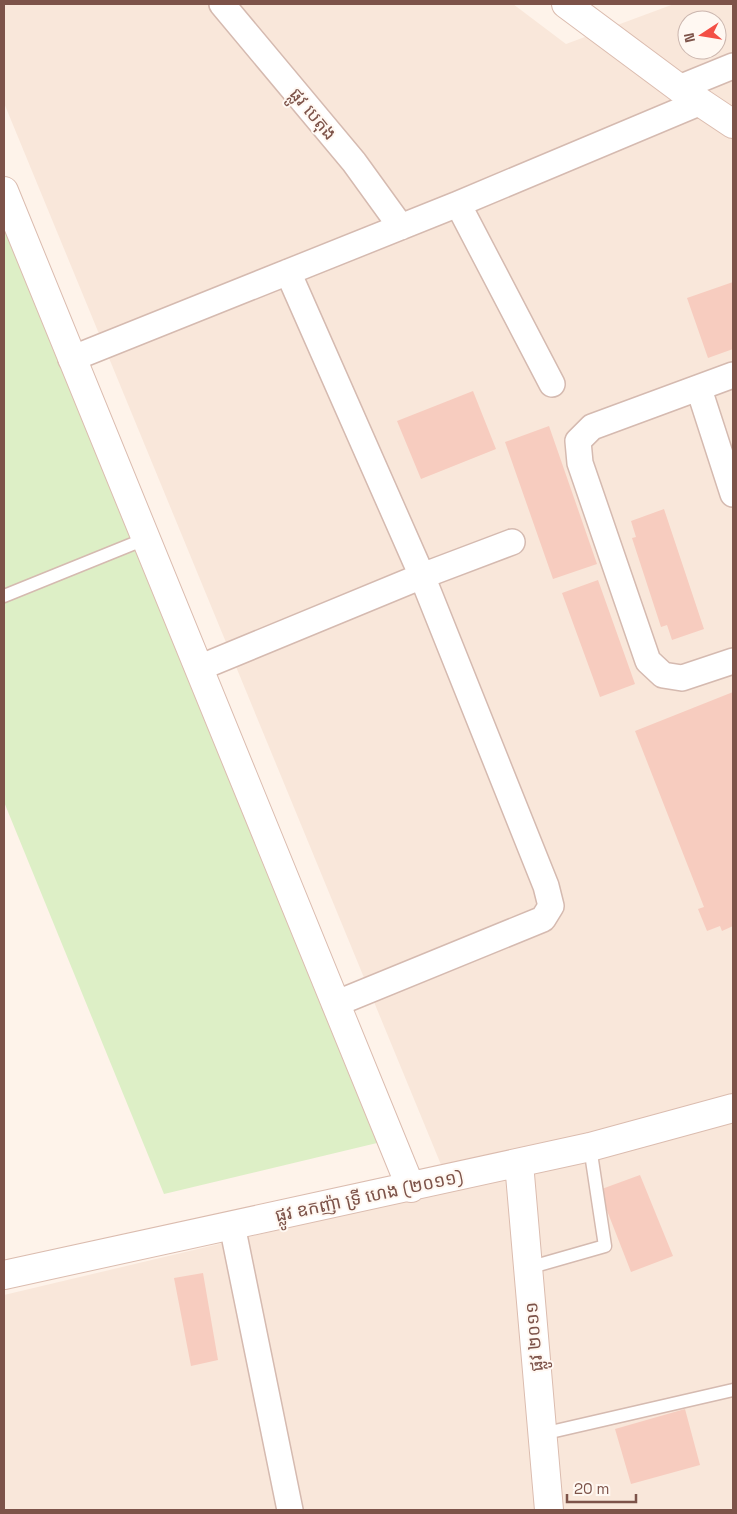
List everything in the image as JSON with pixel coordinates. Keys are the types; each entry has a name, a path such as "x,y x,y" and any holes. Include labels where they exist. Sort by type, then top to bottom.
{"main road":[{"path":"570,5 690,95 733,124"},
{"path":"4,191 70,359 199,668 411,1188"},
{"name":"ផ្លូវ ឧកញ៉ា ទ្រី ហេង (២០១១)","path":"4,1275 411,1188 590,1147 733,1108"},
{"name":"ផ្លូវ ២០១១","path":"519,1163 548,1510"}],"street":[{"name":"ផ្លូវ បេតុង","path":"222,4 354,162 401,227"},
{"path":"70,359 458,204 690,95 733,66"},
{"path":"458,204 552,384"},
{"path":"288,272 422,576 546,886 551,906 543,919 335,1004"},
{"path":"733,375 700,389 592,427 578,441 580,463 648,661 663,675 682,678 733,661"},
{"path":"700,389 733,494"},
{"path":"199,668 422,576 512,542"},
{"path":"232,1225 290,1510"}],"lane":[{"path":"4,596 144,539"},
{"path":"528,1268 605,1246 590,1147"},
{"path":"542,1434 733,1390"}],"shaded area":[{"path":"4,4 513,4 566,44 674,4 733,4 733,1510 4,1510 4,1295 451,1189 4,103"}],"green space":[{"path":"4,229 377,1143 164,1194 4,802"}],"building":[{"path":"733,282 733,349 708,358 687,298"},
{"path":"473,391 496,449 421,479 397,421"},
{"path":"549,426 597,564 553,579 505,442"},
{"path":"664,509 704,629 672,640 667,625 661,627 632,538 636,537 631,521"},
{"path":"598,580 635,684 600,697 562,593"},
{"path":"733,692 733,926 722,931 720,926 707,931 698,909 704,907 635,731"},
{"path":"640,1175 673,1256 631,1272 599,1190"},
{"path":"203,1273 218,1360 191,1366 174,1278"},
{"path":"685,1409 700,1465 631,1484 615,1429"}]}
